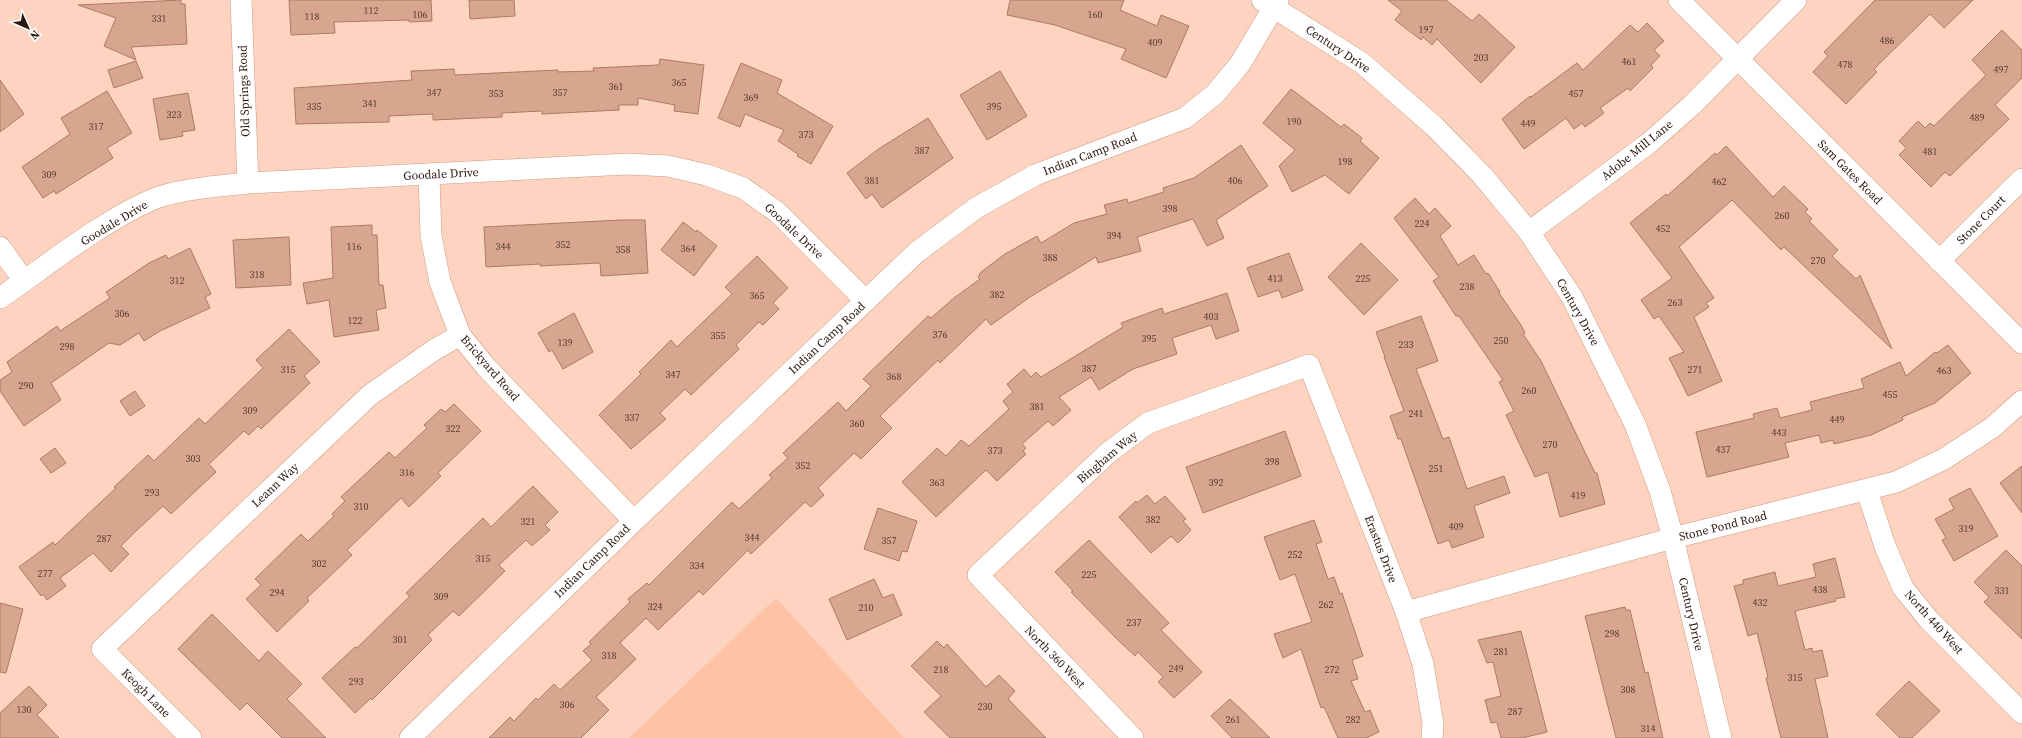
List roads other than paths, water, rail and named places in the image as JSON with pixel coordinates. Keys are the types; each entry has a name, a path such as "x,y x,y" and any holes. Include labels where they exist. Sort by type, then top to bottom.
{"street":[{"name":"Old Springs Road","path":"241,0 248,183"},
{"name":"Sam Gates Road","path":"1679,0 1737,60 2022,343"},
{"name":"Adobe Mill Lane","path":"1529,232 1649,143 1692,105 1796,0"},
{"name":"Century Drive","path":"1271,2 1362,63 1434,126 1482,175 1529,232 1572,298 1608,367 1640,437 1660,491 1673,538 1721,738"},
{"name":"Indian Camp Road","path":"410,738 634,521 917,252 976,208 1035,175 1185,118 1215,94 1240,64 1271,2"},
{"name":"Goodale Drive","path":"0,298 105,225 152,200 191,190 248,183 627,164 668,166 707,175 743,188 777,212 866,301"},
{"name":"Brickyard Road","path":"429,175 431,236 440,282 460,335 486,367 634,521"},
{"name":"Stone Court","path":"1939,260 2022,179"},
{"path":"0,247 24,281"},
{"name":"Leann Way","path":"102,649 370,395 434,350 460,335"},
{"name":"Bingham Way","path":"978,575 1109,452 1148,424 1309,365"},
{"name":"Erastus Drive","path":"1309,365 1406,612 1423,664 1433,724 1432,738"},
{"name":"Stone Pond Road","path":"1406,612 1673,538 1867,491 1896,482 1944,459 1993,427 2022,402"},
{"name":"North 440 West","path":"1867,491 1885,546 1903,588 1930,620 2022,713"},
{"name":"North 360 West","path":"978,575 1133,738"},
{"name":"Keogh Lane","path":"102,649 190,738"}]}
